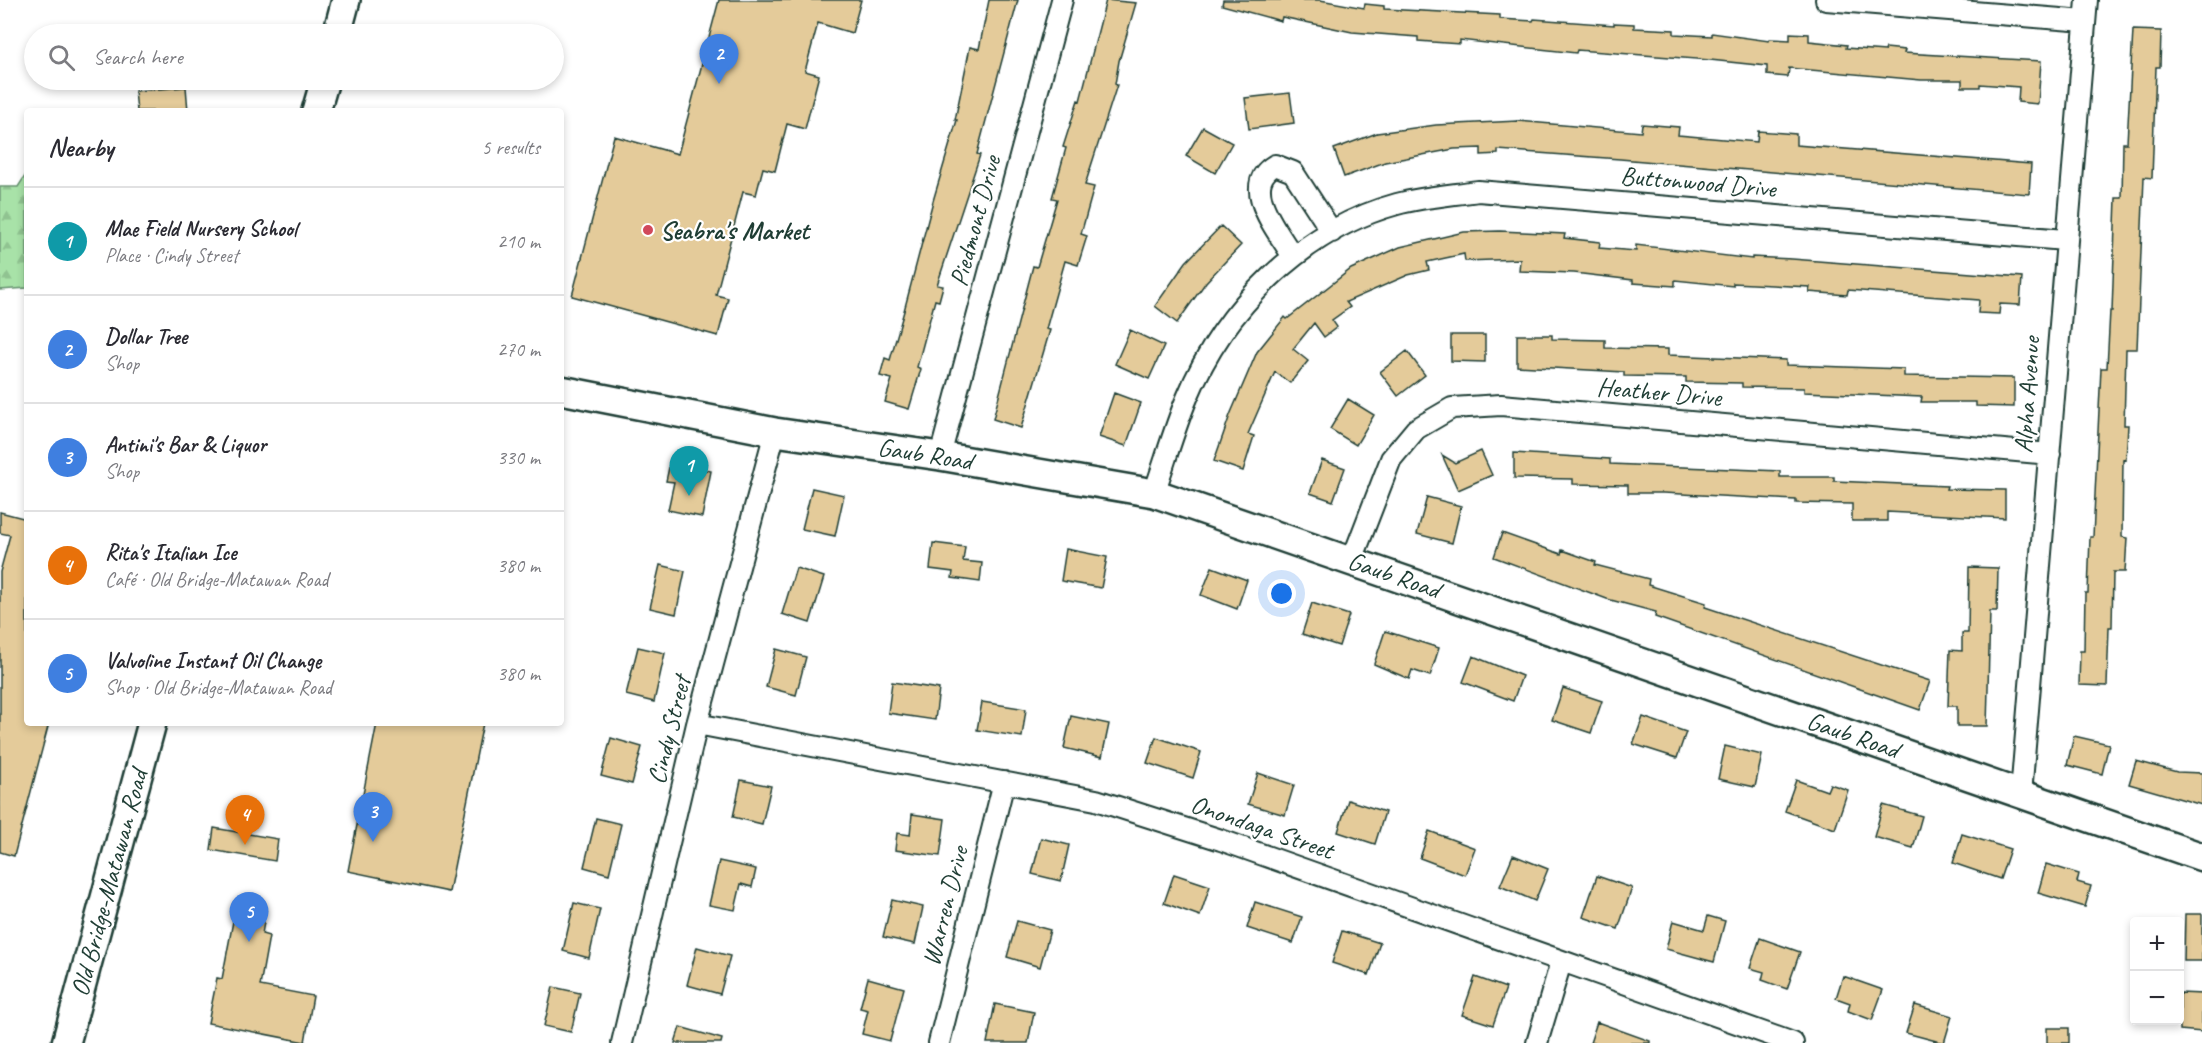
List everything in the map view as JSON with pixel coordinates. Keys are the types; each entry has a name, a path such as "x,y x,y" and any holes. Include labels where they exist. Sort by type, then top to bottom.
{"street":[{"path":"340,24 346,0"},
{"name":"Piedmont Drive","path":"939,456 1062,0"},
{"path":"1826,0 2085,21"},
{"name":"Alpha Avenue","path":"2021,794 2087,0"},
{"path":"317,108 322,90"},
{"path":"1293,257 1263,205 1259,182 1265,171 1275,165 1293,172 1332,232"},
{"name":"Buttonwood Drive","path":"1154,493 1187,398 1205,360 1254,292 1293,257 1332,232 1398,204 1478,191 2066,240"},
{"name":"Gaub Road","path":"564,391 775,432 939,456 1154,493 2202,857"},
{"name":"Heather Drive","path":"1352,560 1391,459 1416,429 1452,408 1501,405 2050,454"},
{"name":"Cindy Street","path":"622,1043 697,724 775,432"},
{"name":"Onondaga Street","path":"697,724 1096,800 1210,836 1793,1043"},
{"name":"Old Bridge-Matawan Road","path":"66,1043 151,726"},
{"name":"Warren Drive","path":"939,1043 1004,782"},
{"path":"1537,1043 1561,962"}],"green space":[{"path":"24,178 24,288 0,290 0,187 18,187"}],"building":[{"path":"719,0 861,0 852,33 818,23 805,71 819,75 805,129 787,124 775,171 763,168 756,195 743,192 716,295 728,298 718,336 572,296 614,136 678,154"},
{"path":"989,0 1018,0 977,154 980,155 937,285 943,286 939,301 935,300 917,367 921,369 909,409 885,402 892,379 880,376 885,358 890,360 957,120 955,120 970,47 979,49"},
{"path":"1106,0 1136,3 1119,61 1115,84 1117,85 1085,185 1094,187 1081,234 1087,236 1078,265 1065,261 1046,329 1050,330 1021,428 993,419 1033,266 1037,267 1057,199 1052,198 1066,148 1063,147 1078,100 1080,101"},
{"path":"1223,0 1320,0 1364,8 1365,4 1384,6 1384,9 1500,15 1500,19 1634,24 1634,28 1674,30 1674,34 1712,36 1712,33 1769,41 1770,39 1790,40 1790,33 1809,34 1809,41 1847,45 1846,48 1885,51 1886,48 1905,50 1904,53 2041,61 2038,104 2018,102 2019,87 1980,84 1980,87 1962,87 1962,80 1921,80 1789,68 1788,77 1767,75 1767,66 1710,60 1577,50 1576,53 1460,40 1460,44 1418,41 1418,37 1352,32 1282,17 1281,21 1222,5"},
{"path":"2133,30 2161,31 2160,67 2156,67 2152,178 2144,177 2137,349 2126,349 2124,425 2128,425 2126,460 2123,459 2122,537 2127,538 2125,572 2113,572 2112,627 2109,627 2107,686 2079,685 2080,651 2084,651 2085,593 2088,593 2090,537 2093,537 2101,368 2107,368 2110,311 2112,311 2116,198 2122,198 2123,143 2127,143"},
{"path":"186,90 188,108 137,108 135,91"},
{"path":"1290,93 1294,123 1249,129 1245,98"},
{"path":"1518,121 1641,132 1642,124 1679,127 1678,135 1757,142 1758,131 1796,134 1796,145 2031,164 2029,194 1498,150 1498,154 1481,155 1481,148 1454,149 1385,162 1344,177 1334,149 1377,133 1436,125"},
{"path":"1203,127 1232,143 1215,173 1186,156"},
{"path":"1221,226 1241,245 1206,282 1177,323 1155,306 1186,262"},
{"path":"1464,232 1565,234 1564,238 1600,242 1599,248 1636,251 1636,245 1752,259 1752,257 1792,259 2022,277 2020,305 2000,304 1999,314 1978,313 1979,300 1848,290 1847,295 1809,292 1810,287 1733,283 1733,286 1675,280 1675,286 1633,283 1633,280 1574,273 1519,271 1520,259 1465,261 1464,254 1427,262 1429,270 1408,275 1346,302 1350,307 1332,320 1337,327 1324,337 1314,323 1293,349 1308,361 1290,383 1275,372 1248,434 1254,436 1243,471 1214,461 1230,415 1257,352 1285,317 1287,319 1351,269 1400,247"},
{"path":"1130,330 1164,346 1149,379 1115,364"},
{"path":"1451,335 1485,335 1485,362 1451,361"},
{"path":"1517,335 1552,335 1552,339 1605,340 1605,348 1668,349 1668,355 1786,360 1786,365 1904,369 1904,376 2014,378 2014,407 1976,406 1976,402 1921,402 1922,397 1804,392 1804,388 1742,387 1742,383 1686,382 1686,377 1624,376 1624,372 1517,366"},
{"path":"1407,351 1425,375 1398,396 1380,372"},
{"path":"1114,393 1141,403 1126,446 1099,437"},
{"path":"1348,399 1374,415 1356,445 1330,429"},
{"path":"1481,451 1492,475 1458,490 1442,455 1455,463"},
{"path":"1514,453 1610,459 1610,464 1780,471 1780,477 1834,477 1834,481 1947,486 1946,489 2005,490 2005,518 1887,512 1887,521 1852,521 1852,504 1628,493 1628,485 1573,484 1573,479 1514,478"},
{"path":"1322,460 1345,468 1333,501 1310,493"},
{"path":"670,463 711,471 702,517 668,510 674,482 666,481"},
{"path":"812,488 844,495 835,536 802,529"},
{"path":"1427,497 1461,506 1452,543 1417,534"},
{"path":"0,512 24,518 24,726 48,726 14,856 0,852 0,572 10,535 0,533"},
{"path":"1502,533 1561,554 1562,550 1596,562 1595,565 1649,579 1648,585 1706,603 1705,607 1930,681 1920,710 1655,617 1656,612 1607,599 1494,557"},
{"path":"933,543 965,547 963,561 982,563 980,582 952,578 953,572 930,569"},
{"path":"1066,549 1107,557 1101,588 1061,581"},
{"path":"660,565 685,571 676,614 650,608"},
{"path":"1212,567 1247,580 1237,609 1201,595"},
{"path":"1969,567 1998,568 1997,611 1990,611 1987,726 1957,726 1957,706 1948,706 1950,650 1962,651 1962,633 1968,633"},
{"path":"796,568 824,577 810,623 782,614"},
{"path":"1312,603 1349,615 1339,646 1302,634"},
{"path":"1385,631 1439,648 1430,676 1412,670 1409,679 1374,664"},
{"path":"638,647 665,653 654,702 626,695"},
{"path":"776,649 806,657 796,695 766,687"},
{"path":"1473,656 1522,676 1513,701 1463,682"},
{"path":"892,682 939,689 935,720 888,713"},
{"path":"1563,688 1602,701 1591,733 1552,720"},
{"path":"982,702 1026,709 1022,737 977,730"},
{"path":"1071,716 1109,724 1102,757 1064,748"},
{"path":"1643,717 1686,732 1677,758 1633,744"},
{"path":"376,726 482,726 449,892 348,871"},
{"path":"2074,736 2109,744 2102,774 2067,765"},
{"path":"1156,737 1201,752 1193,778 1147,763"},
{"path":"611,738 642,747 632,784 601,776"},
{"path":"1725,746 1762,755 1755,787 1718,779"},
{"path":"2136,761 2177,772 2202,773 2202,805 2129,784"},
{"path":"1258,773 1294,785 1285,815 1248,804"},
{"path":"741,780 771,786 762,824 733,817"},
{"path":"1796,780 1827,791 1830,784 1848,790 1835,829 1785,811"},
{"path":"1348,800 1385,812 1375,844 1338,832"},
{"path":"1883,805 1922,816 1913,848 1874,837"},
{"path":"912,814 945,819 940,856 895,850 897,833 910,835"},
{"path":"596,818 621,824 609,874 584,867"},
{"path":"214,828 278,839 275,861 211,850"},
{"path":"1429,831 1475,848 1465,875 1420,858"},
{"path":"1962,834 2010,849 2000,879 1953,863"},
{"path":"1041,838 1069,845 1061,881 1032,874"},
{"path":"1513,855 1548,869 1535,901 1500,886"},
{"path":"719,861 756,869 752,887 741,884 735,910 709,905"},
{"path":"2046,864 2079,874 2077,882 2091,886 2085,907 2038,893"},
{"path":"1174,874 1210,886 1200,916 1164,903"},
{"path":"1597,876 1632,888 1618,929 1583,917"},
{"path":"892,900 923,907 915,944 883,937"},
{"path":"1255,902 1302,917 1293,943 1247,928"},
{"path":"574,903 600,909 589,958 563,951"},
{"path":"2185,914 2202,914 2202,961 2184,961"},
{"path":"234,916 264,922 262,934 269,936 260,986 313,996 305,1042 208,1023 217,978 222,979"},
{"path":"1708,916 1725,921 1714,962 1666,949 1673,921 1704,930"},
{"path":"1017,921 1050,930 1040,967 1007,957"},
{"path":"1342,931 1380,943 1369,975 1332,963"},
{"path":"1760,938 1800,952 1787,989 1762,980 1764,972 1750,968"},
{"path":"697,947 730,956 720,994 687,985"},
{"path":"1843,976 1883,990 1872,1020 1848,1011 1850,1003 1836,998"},
{"path":"1475,977 1506,988 1493,1025 1462,1015"},
{"path":"868,978 904,988 890,1041 862,1034 868,1010 860,1008"},
{"path":"553,987 580,993 571,1032 544,1026"},
{"path":"2184,993 2202,994 2202,1032 2180,1030 2180,1025 2184,1025"},
{"path":"995,1004 1034,1012 1028,1043 987,1043"},
{"path":"1915,1005 1952,1016 1944,1043 1906,1033"},
{"path":"1597,1022 1650,1041 1650,1043 1590,1043"},
{"path":"680,1027 722,1039 721,1043 675,1043"},
{"path":"2047,1028 2069,1028 2069,1043 2047,1043"}],"place":[{"name":"Dollar Tree","path":"719,84"},
{"name":"Seabra's Market","path":"648,230"},
{"name":"Mae Field Nursery School","path":"689,496"},
{"name":"Antini's Bar & Liquor","path":"373,842"},
{"name":"Rita's Italian Ice","path":"245,845"},
{"name":"Valvoline Instant Oil Change","path":"249,942"}]}
